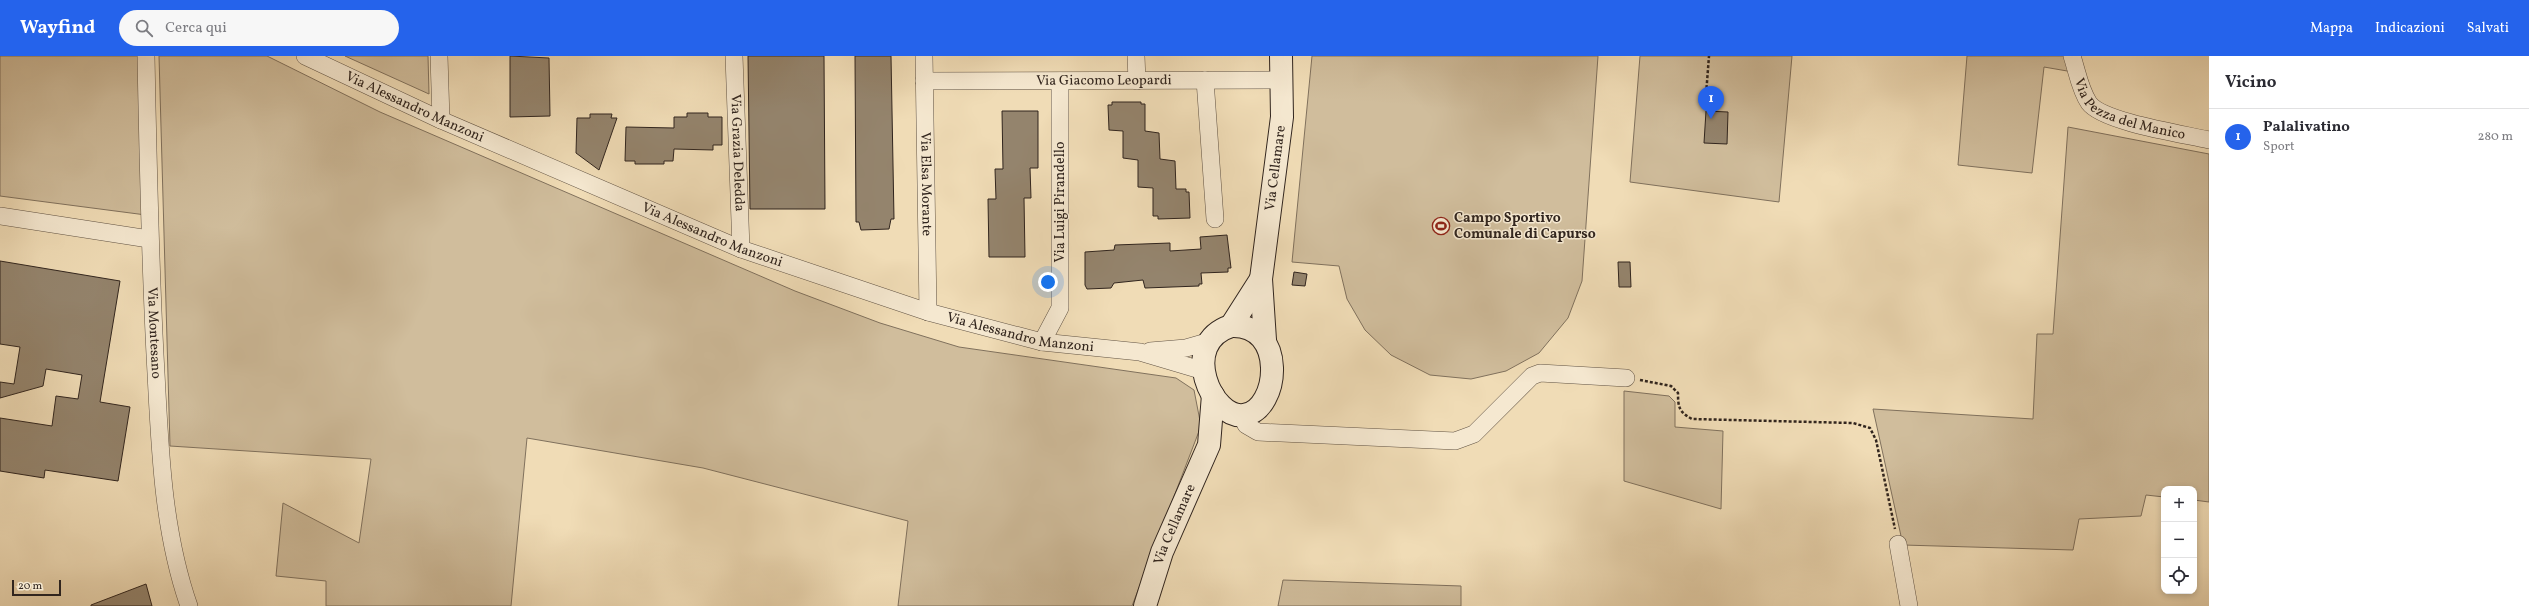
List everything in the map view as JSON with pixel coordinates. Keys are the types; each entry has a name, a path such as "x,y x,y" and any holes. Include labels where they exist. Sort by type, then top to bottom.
{"street":[{"name":"Via Montesano","path":"146,56 149,239 160,446 166,501 179,576 189,606"},
{"name":"Via Alessandro Manzoni","path":"305,56 441,120 741,249 928,312 1042,342 1140,352 1204,371"},
{"path":"439,56 441,120"},
{"name":"Via Grazia Deledda","path":"734,56 741,249"},
{"name":"Via Elsa Morante","path":"924,56 928,312"},
{"path":"1136,56 1137,81"},
{"name":"Via Cellamare","path":"1209,446 1250,412 1265,402 1269,387 1271,359 1265,340 1261,279 1282,117 1283,80 1281,56"},
{"name":"Via Pezza del Manico","path":"2072,56 2082,88 2090,104 2110,117 2209,140"},
{"path":"1205,80 1215,219"},
{"name":"Via Giacomo Leopardi","path":"924,81 1283,80"},
{"name":"Via Luigi Pirandello","path":"1042,342 1060,308 1060,81"},
{"path":"0,216 149,239"},
{"name":"Via Cellamare","path":"1231,326 1261,279"},
{"path":"1207,342 1213,334 1231,326 1250,328 1265,340"},
{"name":"Via Alessandro Manzoni","path":"1140,352 1186,348 1207,342"},
{"name":"Via Cellamare","path":"1207,342 1202,361 1213,395 1222,409 1229,413 1250,412"},
{"path":"1250,412 1246,426 1258,432 1455,441 1474,434 1532,376 1540,373 1626,378"},
{"name":"Via Cellamare","path":"1145,606 1162,552 1209,446 1213,395"},
{"path":"1898,544 1909,606"}],"path":[{"path":"1705,108 1709,56"},
{"path":"1626,378 1671,386 1678,393 1678,408 1683,414 1692,419 1853,423 1870,428 1876,440 1898,544"}],"shaded area":[{"path":"0,56 146,56 146,215 0,196"},
{"path":"159,56 267,56 380,112 795,291 880,323 959,347 1176,378 1194,390 1201,426 1132,606 898,606 908,521 703,468 527,438 511,606 326,606 326,581 276,576 283,503 359,543 371,459 170,446"},
{"path":"345,56 428,56 429,94"},
{"name":"Campo Sportivo Comunale di Capurso","path":"1312,56 1598,56 1582,281 1568,318 1539,353 1506,371 1471,379 1430,375 1391,355 1365,330 1347,299 1339,266 1292,262"},
{"path":"1640,56 1792,56 1779,202 1630,182"},
{"path":"1967,56 2067,56 2073,72 2044,67 2032,173 1958,165"},
{"path":"2068,127 2209,154 2209,502 2197,500 2197,486 2161,486 2161,497 2146,495 2141,516 2079,519 2073,550 1903,545 1873,409 2033,419 2037,334 2053,334"},
{"path":"1624,391 1669,396 1675,402 1675,427 1723,431 1721,509 1624,481"},
{"path":"1283,580 1461,586 1461,606 1278,606"}],"building":[{"path":"510,56 549,58 550,116 510,117"},
{"path":"748,56 824,56 825,209 750,209"},
{"path":"855,56 891,56 894,219 891,219 889,229 861,230 859,222 856,222"},
{"path":"1112,102 1141,102 1141,104 1145,104 1145,131 1159,133 1160,159 1175,161 1176,189 1186,189 1186,192 1189,192 1190,218 1158,219 1158,216 1153,216 1153,188 1138,187 1138,160 1123,158 1123,131 1109,130 1108,105 1112,105"},
{"path":"1002,111 1038,111 1038,168 1030,168 1031,198 1024,198 1025,257 989,257 988,199 996,199 995,169 1003,169"},
{"path":"1706,111 1728,112 1727,144 1704,143"},
{"path":"687,113 708,113 708,117 722,117 722,145 713,145 713,150 674,149 673,161 664,161 664,164 635,164 635,161 625,161 626,127 674,128 674,117 687,117"},
{"path":"590,114 612,114 611,118 617,118 599,170 576,153 577,118 590,118"},
{"path":"1227,235 1231,268 1228,268 1228,272 1201,273 1202,284 1199,284 1199,286 1145,288 1143,280 1114,283 1111,288 1087,289 1085,285 1085,252 1114,250 1115,245 1170,243 1170,251 1201,249 1200,237"},
{"path":"0,261 120,281 100,402 130,407 118,481 45,470 44,478 0,471 0,418 52,426 56,396 78,399 82,375 46,369 43,386 0,398 0,382 14,384 20,347 0,344"},
{"path":"1618,262 1630,262 1631,287 1619,287"},
{"path":"1294,272 1307,274 1305,286 1292,285"},
{"path":"146,584 152,606 91,606 91,605"}],"place":[{"name":"Palalivatino","path":"1711,119"},
{"name":"Campo Sportivo Comunale di Capurso","path":"1441,226"}]}
